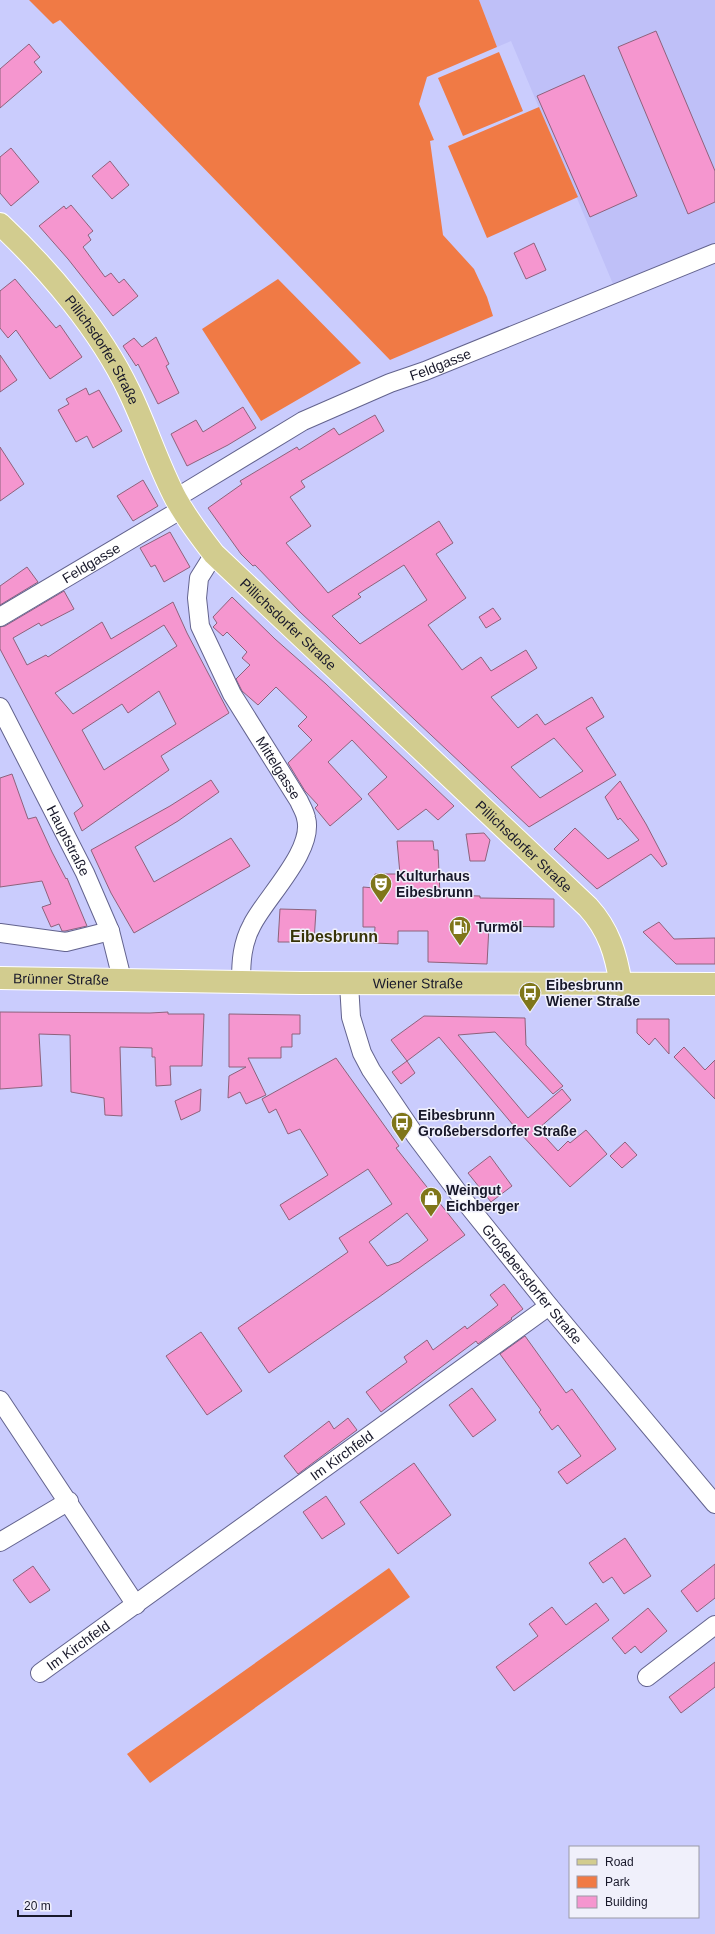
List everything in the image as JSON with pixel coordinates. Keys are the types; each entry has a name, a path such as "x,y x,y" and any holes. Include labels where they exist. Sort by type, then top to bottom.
{"main road":[{"name":"Pillichsdorfer Straße","path":"0,224 47,272 97,334 129,390 179,504 192,526 214,554 588,907 600,920 611,941 617,960 621,985"},
{"name":"Brünner Straße","path":"0,978 122,980"},
{"name":"Wiener Straße","path":"122,980 349,984 715,984"}],"street":[{"name":"Feldgasse","path":"0,617 179,504 304,421 390,383 425,371 715,253"},
{"name":"Mittelgasse","path":"214,554 199,578 197,598 200,626 232,694 299,801 306,818 307,833 301,851 288,872 268,898 247,936 241,959 241,982"},
{"name":"Hauptstraße","path":"0,707 56,813 85,873 110,931 122,980"},
{"path":"0,933 66,942 110,931"},
{"name":"Großebersdorfer Straße","path":"349,984 350,1017 360,1047 371,1070 432,1158 549,1306 715,1504"},
{"name":"Im Kirchfeld","path":"40,1672 136,1605 549,1306"},
{"path":"0,1400 136,1605"},
{"path":"0,1542 69,1502"},
{"path":"647,1677 715,1625"}],"shaded area":[{"path":"479,0 715,0 715,243 613,284 511,41 497,47"}],"green space":[{"path":"29,0 479,0 497,47 427,77 419,104 434,140 430,141 443,235 474,269 487,297 493,316 390,360 60,20 53,24"},
{"path":"499,52 523,111 463,136 438,78"},
{"path":"539,107 578,197 487,238 448,146"},
{"path":"278,279 361,363 261,421 202,329"},
{"path":"389,1568 410,1597 150,1783 127,1754"}],"building":[{"path":"656,31 715,171 715,202 688,214 618,47"},
{"path":"29,44 40,57 34,62 42,72 0,108 0,69"},
{"path":"584,75 637,196 590,217 537,96"},
{"path":"11,148 39,182 11,206 0,193 0,157"},
{"path":"110,161 129,185 112,199 92,176"},
{"path":"71,205 93,231 88,235 91,240 83,247 105,277 111,273 119,283 124,279 138,296 113,316 68,259 39,226 64,206 66,209"},
{"path":"534,243 546,270 526,279 514,253"},
{"path":"15,279 56,328 60,325 82,357 50,379 16,330 8,338 0,328 0,291"},
{"path":"156,337 169,364 166,366 179,393 158,404 138,364 136,366 123,346 134,338 142,347"},
{"path":"0,355 17,380 0,392"},
{"path":"86,388 89,395 99,390 122,431 93,448 87,436 76,442 58,410 69,404 66,399"},
{"path":"243,407 256,428 228,445 187,466 171,434 196,420 203,432"},
{"path":"375,415 384,431 301,481 305,487 290,497 311,526 286,543 328,593 439,521 453,543 436,554 466,598 428,625 462,670 481,657 491,671 526,650 537,668 491,697 518,728 537,714 545,725 592,697 604,717 586,728 616,775 529,827 300,612 255,565 253,566 241,554 208,508 242,484 240,481 297,447 299,450 334,428 339,435","holes":["404,565 427,600 360,644 332,616 361,597 358,594","554,738 583,771 540,798 511,767"]},
{"path":"0,447 24,484 0,501"},
{"path":"143,480 158,506 133,521 117,496"},
{"path":"170,532 190,567 164,582 155,565 151,567 140,548"},
{"path":"27,567 38,582 0,605 0,586"},
{"path":"64,591 74,609 41,626 39,623 13,638 27,665 46,655 48,657 102,622 111,639 173,602 187,633 229,713 161,756 169,770 82,831 74,813 83,806 0,649 0,627 5,626","holes":["164,625 177,646 73,714 55,693","159,691 176,724 104,770 82,730 122,704 128,713"]},
{"path":"232,597 454,806 438,820 426,809 398,830 368,794 387,777 352,740 328,762 362,799 330,826 315,808 318,805 305,791 288,763 312,740 298,726 307,717 276,687 258,705 242,691 236,679 250,665 242,658 247,652 227,632 223,636 213,627 217,623 213,617"},
{"path":"493,608 501,619 486,628 479,617"},
{"path":"12,774 28,819 36,817 52,852 66,879 67,878 87,926 65,931 62,931 59,924 51,927 42,907 51,904 42,881 0,887 0,778"},
{"path":"211,780 219,792 178,821 135,847 154,882 231,838 250,866 134,933 111,893 91,850 170,806"},
{"path":"620,781 646,824 667,864 662,867 651,854 597,889 554,849 575,828 608,859 639,840 620,818 618,820 605,797"},
{"path":"484,833 490,840 485,861 470,861 466,834"},
{"path":"397,841 433,841 434,850 438,850 440,895 480,896 480,898 554,899 554,927 489,926 487,964 428,962 428,931 398,931 398,944 374,943 375,927 363,927 363,887 374,888 375,874 400,874"},
{"path":"280,909 316,910 314,942 278,942"},
{"path":"659,922 674,939 715,938 715,964 676,964 643,932"},
{"path":"0,1012 168,1012 168,1014 204,1014 202,1066 170,1066 171,1085 156,1086 155,1057 152,1057 152,1048 120,1047 122,1116 105,1115 104,1098 71,1092 70,1035 39,1034 42,1086 0,1089"},
{"path":"229,1014 300,1015 300,1034 292,1034 292,1047 281,1047 281,1058 248,1058 266,1095 246,1104 240,1092 228,1098 229,1076 246,1067 229,1067"},
{"path":"424,1016 525,1018 526,1045 563,1086 553,1094 495,1032 458,1035 528,1118 562,1089 571,1100 538,1129 558,1151 568,1141 570,1143 586,1130 607,1154 570,1187 519,1132 439,1037 407,1061 391,1040"},
{"path":"637,1019 669,1019 669,1054 655,1038 649,1045 637,1033"},
{"path":"684,1047 705,1070 715,1060 715,1099 674,1057"},
{"path":"336,1058 399,1146 396,1148 465,1235 269,1373 238,1328 348,1252 339,1238 392,1204 368,1169 289,1220 280,1205 328,1175 300,1129 288,1134 276,1109 269,1113 262,1099","holes":["407,1213 428,1240 399,1262 387,1266 369,1242"]},
{"path":"407,1061 415,1073 401,1084 392,1072"},
{"path":"201,1089 200,1111 181,1120 175,1101"},
{"path":"625,1142 637,1155 622,1168 610,1156"},
{"path":"490,1156 512,1186 491,1202 468,1173"},
{"path":"504,1284 523,1309 478,1344 476,1341 381,1412 366,1392 407,1362 404,1357 427,1340 433,1350 465,1326 467,1329 498,1305 490,1295"},
{"path":"201,1332 242,1391 207,1415 166,1356"},
{"path":"525,1336 566,1393 572,1389 616,1449 567,1484 558,1472 581,1456 558,1425 552,1430 539,1412 541,1410 500,1354"},
{"path":"472,1388 496,1420 473,1437 449,1405"},
{"path":"348,1418 357,1430 298,1474 284,1456 329,1421 334,1429"},
{"path":"414,1463 451,1515 398,1554 360,1502"},
{"path":"326,1496 345,1524 322,1539 303,1512"},
{"path":"625,1538 651,1576 624,1594 612,1577 603,1583 589,1563"},
{"path":"715,1564 715,1598 697,1612 681,1591"},
{"path":"33,1566 50,1590 30,1603 13,1580"},
{"path":"596,1603 609,1620 514,1691 496,1667 538,1636 529,1624 552,1607 566,1625"},
{"path":"648,1608 667,1631 641,1653 635,1646 625,1654 612,1638"},
{"path":"715,1662 715,1687 681,1713 669,1697"}],"place":[{"name":"Kulturhaus Eibesbrunn","path":"381,904"},
{"name":"Turmöl","path":"460,946"},
{"name":"Eibesbrunn Wiener Straße","path":"530,1012"},
{"name":"Eibesbrunn Großebersdorfer Straße","path":"402,1142"},
{"name":"Weingut Eichberger","path":"431,1218"}],"district":[{"name":"Eibesbrunn","path":"334,936"}]}
